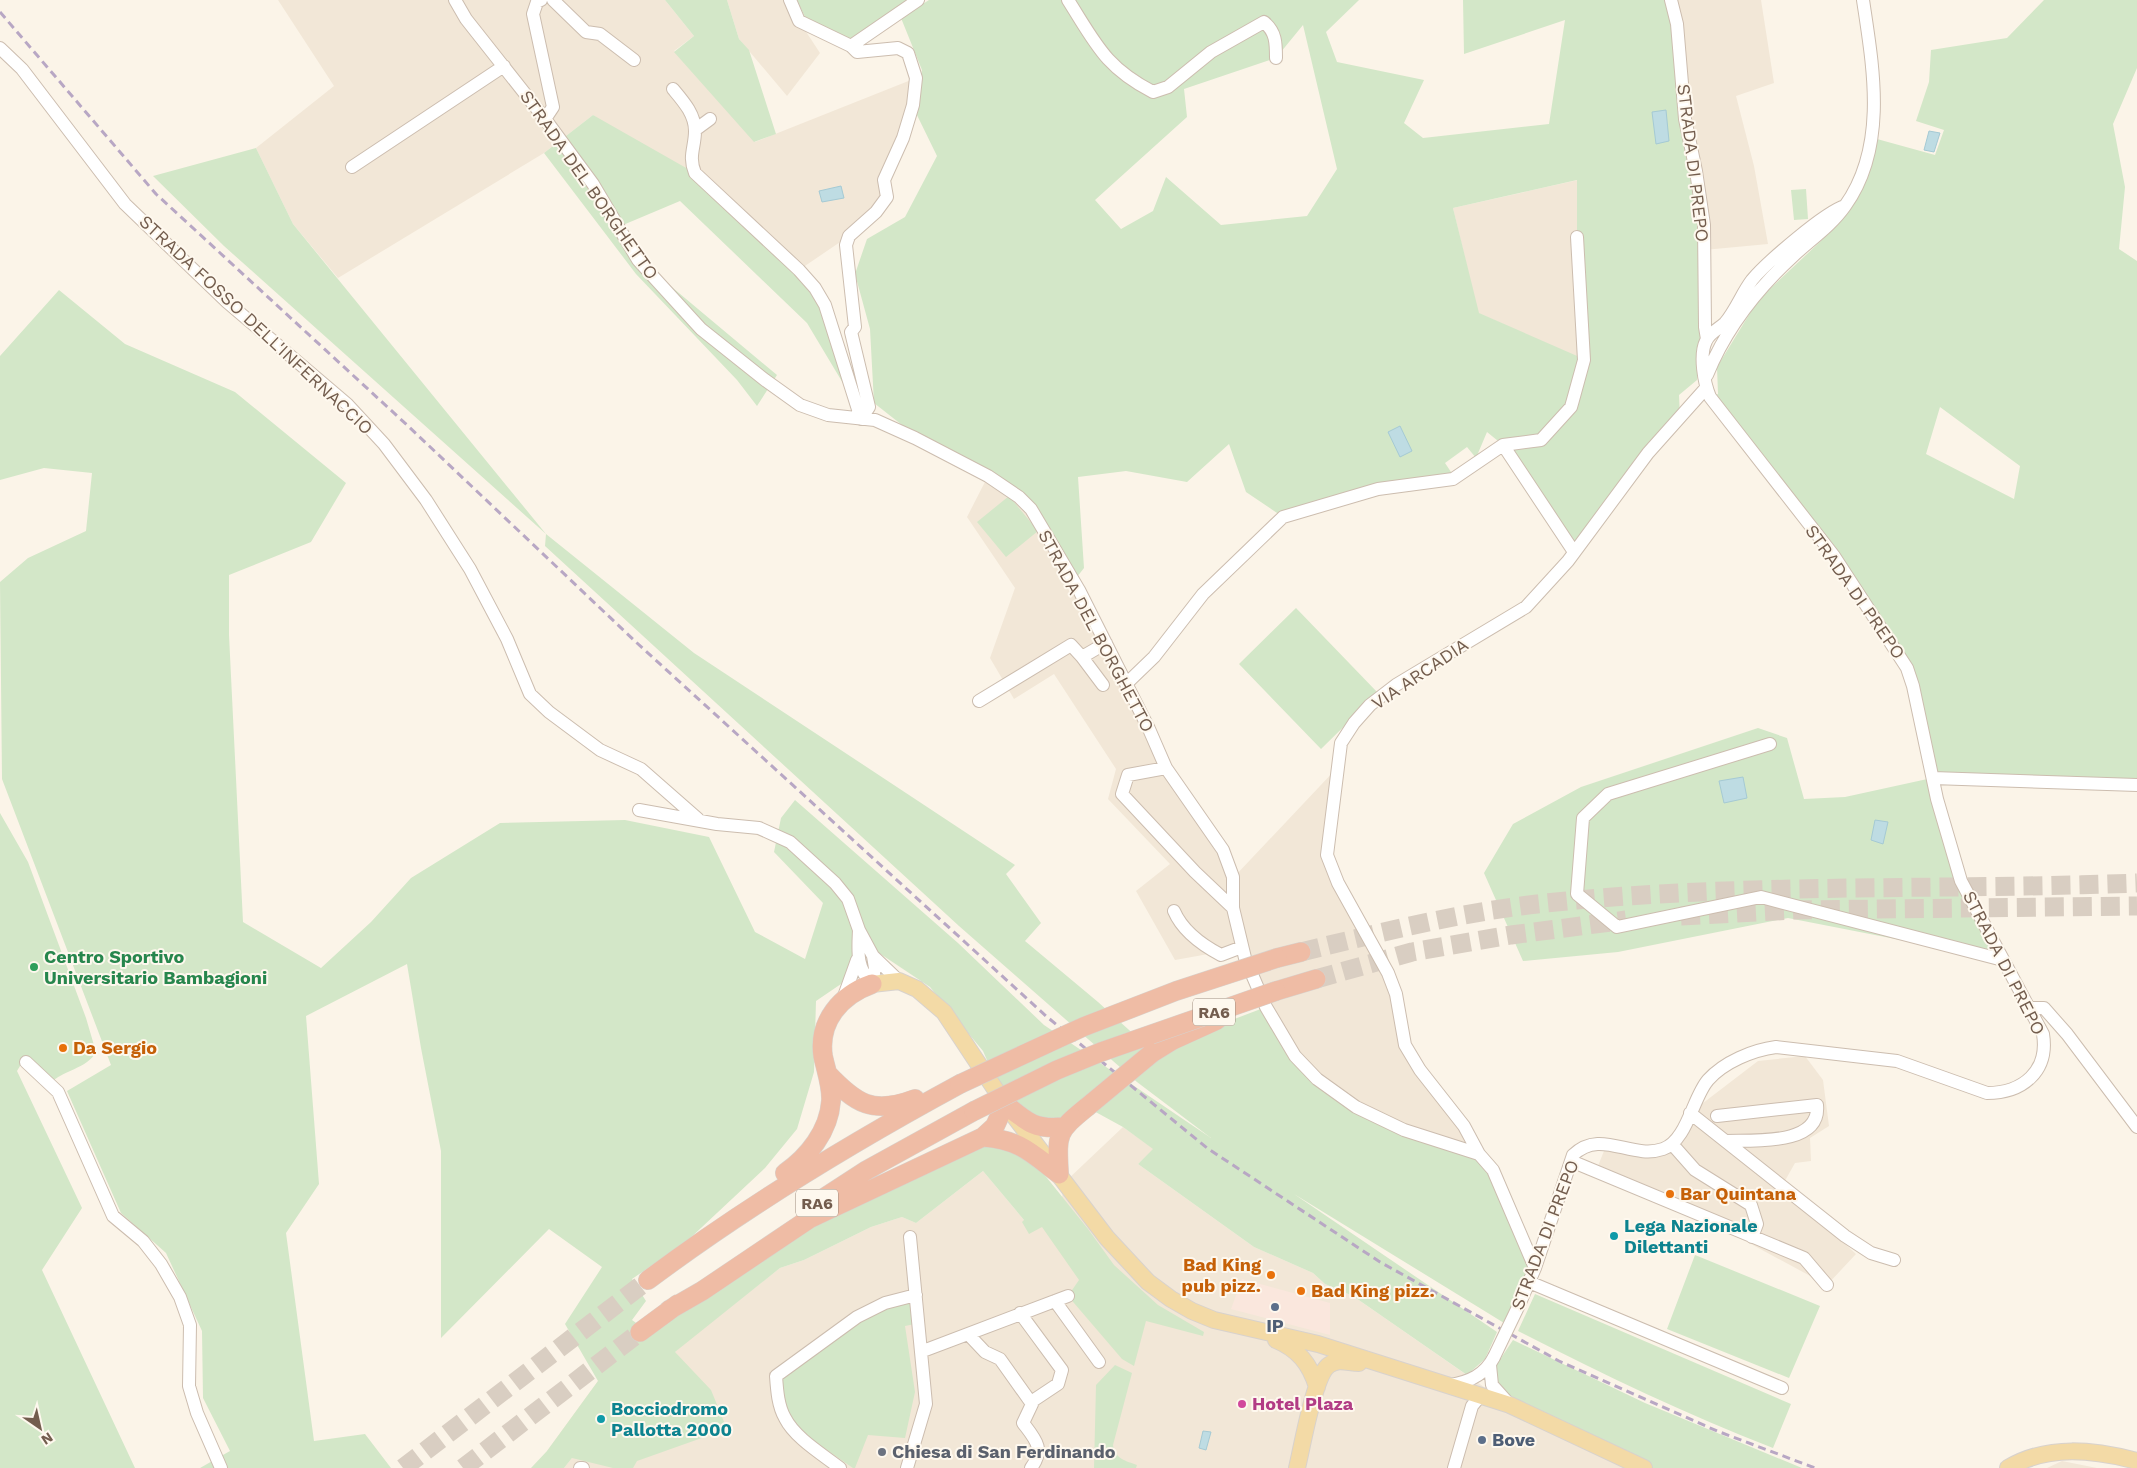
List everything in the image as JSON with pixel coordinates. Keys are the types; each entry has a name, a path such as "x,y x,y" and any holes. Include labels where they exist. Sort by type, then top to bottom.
{"highway":[{"name":"RA6","path":"648,1280 698,1242 762,1199 958,1081 1083,1027 1176,991 1300,952"},
{"name":"RA6","path":"640,1332 748,1251 833,1191 919,1140 974,1111 1057,1070 1101,1052 1316,979"},
{"path":"698,1242 727,1214 798,1164 809,1152 819,1137 831,1101 822,1040 826,1026 843,1000 859,988 872,984"},
{"path":"669,1310 702,1291 809,1219 983,1138 995,1126 1005,1104 1030,1124 1050,1128 1063,1127 1152,1053 1173,1040 1242,1010 1283,989"},
{"path":"827,1073 850,1095 861,1102 876,1107 894,1107 958,1081"},
{"path":"1059,1174 1058,1152 1063,1127"},
{"path":"983,1138 1015,1142 1059,1174"}],"main road":[{"path":"872,984 899,981 918,989 944,1012 1005,1104 1107,1238 1148,1282 1192,1311 1281,1342 1299,1353 1309,1366 1317,1387"},
{"path":"1243,1328 1318,1344 1510,1405 1644,1468"},
{"path":"1297,1468 1317,1387 1324,1370 1334,1362 1374,1361"},
{"path":"2008,1468 2034,1457 2071,1451 2092,1451 2137,1461"}],"street":[{"name":"STRADA DEL BORGHETTO","path":"454,0 466,19 545,119 593,184 638,260 701,329 800,405 828,415 875,420 915,438 988,476 1019,497 1031,509 1074,582 1106,643 1166,768 1223,850 1233,877 1233,908 1242,947 1266,1007 1295,1056 1317,1079 1356,1107 1404,1130 1479,1154"},
{"path":"540,0 536,2 533,14 553,107 545,119"},
{"path":"553,0 586,32 600,34 634,60"},
{"path":"790,0 799,22 851,46 858,52 898,48 908,53 916,78 913,105 903,138 884,180 887,196 876,212 849,236 846,245 856,328 852,332 869,407 861,419"},
{"path":"851,46 918,0"},
{"path":"1068,0 1107,60 1116,70 1154,92 1168,87 1212,52 1264,22 1271,27 1276,38 1276,58"},
{"name":"STRADA DI PREPO","path":"1450,1385 1478,1376 1492,1361 1520,1305 1535,1268 1573,1155 1581,1147 1602,1143 1638,1151 1665,1149 1679,1135 1707,1081 1734,1061 1760,1049 1776,1047 1897,1060 1987,1093 2000,1093 2016,1088 2032,1077 2042,1063 2045,1048 2043,1034 2002,960 1962,881 1932,778 1914,686 1908,668 1834,556 1710,397 1705,384 1704,347 1707,339 1704,327 1704,225 1696,171 1685,119 1677,24 1672,0"},
{"path":"1707,339 1725,323 1753,279 1810,227 1837,208 1845,206 1866,158 1874,113 1874,85 1863,0"},
{"name":"STRADA FOSSO DELL'INFERNACCIO","path":"0,48 22,69 126,204 227,302 347,404 384,444 426,500 470,569 507,639 530,694 549,712 600,750 641,770 698,819"},
{"path":"352,167 504,66"},
{"path":"673,89 690,109 695,130 690,163 695,174 799,270 815,288 825,305 861,419"},
{"path":"695,130 710,119"},
{"name":"VIA ARCADIA","path":"1479,1154 1464,1126 1420,1070 1405,1045 1396,994 1388,974 1338,883 1328,855 1336,769 1341,743 1354,723 1370,705 1396,685 1526,607 1574,552 1648,454 1705,384 1724,341 1752,297 1845,206"},
{"path":"1126,684 1154,657 1203,594 1283,517 1378,489 1453,479 1503,445 1541,440 1571,407 1584,360 1577,237"},
{"path":"1707,339 1724,341"},
{"path":"1503,445 1574,552"},
{"path":"1082,657 1106,643"},
{"path":"979,701 1071,645 1103,685"},
{"path":"1770,744 1608,794 1583,818 1577,894 1617,928 1761,898 2002,960"},
{"path":"1166,768 1128,775 1122,794 1195,872 1233,908"},
{"path":"1932,778 2137,785"},
{"path":"639,810 759,828 790,842 835,883 848,899 859,930 873,956 899,981"},
{"path":"1174,911 1178,920 1200,944 1220,955 1242,947"},
{"path":"843,1000 857,960 859,930"},
{"path":"872,984 875,968 873,956"},
{"path":"857,960 861,971 872,984"},
{"path":"2028,1008 2044,1008 2067,1034 2137,1127"},
{"path":"26,1062 58,1092 113,1216 143,1241 161,1264 180,1297 190,1325 189,1386 197,1413 221,1468"},
{"path":"1717,1116 1817,1105 1818,1114 1813,1124 1800,1134 1762,1140 1726,1141"},
{"path":"1690,1113 1845,1236 1871,1253 1894,1260"},
{"path":"1672,1144 1695,1170 1751,1205 1756,1224 1752,1237"},
{"path":"1479,1154 1493,1170 1535,1268"},
{"path":"1571,1162 1804,1258 1827,1284"},
{"path":"908,1468 926,1404 910,1237"},
{"path":"1529,1282 1644,1328 1782,1388"},
{"path":"840,1468 794,1430 785,1419 780,1405 776,1376 857,1316 885,1303 916,1295"},
{"path":"922,1351 1068,1296"},
{"path":"1055,1301 1099,1362"},
{"path":"1020,1313 1062,1370 1058,1384 1031,1402 1023,1423 1036,1440 1038,1451 1038,1457 1030,1468"},
{"path":"968,1334 985,1352 1000,1359 1031,1402"},
{"path":"1492,1361 1490,1378 1492,1385 1510,1405"},
{"path":"1454,1468 1472,1406 1481,1395"}],"shaded area":[{"path":"278,0 665,0 694,36 674,51 755,142 916,78 884,180 887,197 849,236 799,270 593,115 544,153 338,278 293,224 256,148 334,86"},
{"path":"727,0 790,0 799,21 820,53 787,96 739,39"},
{"path":"1671,0 1761,0 1774,83 1736,96 1754,166 1768,244 1704,250"},
{"path":"1578,180 1577,297 1584,360 1478,313 1453,208"},
{"path":"988,476 1031,509 1149,729 1234,877 1336,769 1329,834 1338,883 1388,973 1405,1045 1479,1154 1356,1107 1295,1056 1242,948 1175,960 1136,891 1170,864 1108,799 1116,769 1054,674 1014,699 990,658 1015,588 967,517"},
{"path":"1805,1056 1823,1080 1829,1126 1810,1138 1811,1161 1795,1163 1782,1186 1856,1254 1827,1285 1751,1244 1735,1224 1598,1166 1604,1151 1665,1149 1690,1113 1758,1061"},
{"path":"1123,1127 1154,1149 1138,1164 1254,1247 1313,1273 1325,1284 1353,1296 1510,1405 1643,1468 564,1468 572,1458 547,1451 598,1381 637,1386 686,1342 780,1268 804,1260 871,1227 902,1217 916,1223 983,1171 1024,1220 1062,1197 1065,1182"},
{"path":"1242,1279 1330,1303 1330,1335 1231,1309"},
{"path":"2062,1461 2097,1468 2047,1468"}],"green space":[{"path":"665,0 727,0 739,39 749,50 776,134 754,142 674,52 694,36"},
{"path":"797,0 916,0 849,45 805,17"},
{"path":"929,0 1359,0 1326,32 1337,62 1424,80 1404,123 1423,138 1549,124 1565,20 1464,54 1463,0 1665,0 1672,27 1677,94 1698,226 1700,340 1697,380 1679,395 1680,418 1574,552 1503,445 1487,432 1476,458 1467,447 1445,463 1453,475 1283,517 1246,492 1229,444 1187,482 1126,471 1078,477 1084,568 1077,577 1036,505 998,476 902,425 874,403 870,329 855,274 867,239 905,217 937,156 915,111 922,70 901,18","holes":["1303,25 1337,169 1307,216 1221,225 1166,177 1153,211 1121,229 1095,200 1187,117 1184,89 1276,58","1577,180 1577,237 1584,359 1479,313 1453,208"]},
{"path":"2044,0 2137,0 2137,68 2113,124 2125,187 2119,249 2137,261 2137,785 1933,778 1961,881 2003,960 1788,918 1618,952 1523,961 1484,873 1513,824 1581,787 1758,728 1787,738 1804,799 1845,797 1932,778 1913,686 1834,556 1710,397 1718,394 1717,367 1758,300 1822,240 1853,203 1877,139 1935,155 1944,130 1916,121 1929,82 1931,50 2007,38","holes":["1940,407 2020,466 2014,499 1926,454"]},
{"path":"593,115 695,173 815,288 856,405 807,323 680,201 623,225 655,273 777,375 757,406 737,380 636,274 544,153"},
{"path":"256,148 293,224 546,534 224,246 153,176"},
{"path":"1806,189 1808,219 1794,220 1791,190"},
{"path":"59,290 125,344 235,392 346,483 311,542 229,575 229,635 243,922 321,968 371,922 411,878 500,823 625,820 709,837 755,932 805,959 823,903 774,852 781,818 795,800 958,943 1044,1025 1211,1138 1137,1082 959,926 545,546 546,534 694,653 1015,865 1006,874 1041,923 1025,941 1098,1002 1159,1057 1216,1026 1266,1007 1295,1056 1356,1107 1479,1154 1535,1268 1509,1326 1294,1194 1497,1332 1485,1359 1467,1375 1353,1296 1325,1284 1313,1273 1254,1247 1138,1164 1153,1149 1123,1127 1081,1104 1060,1120 1037,1121 998,1085 983,1051 930,987 876,951 868,934 841,984 816,1001 814,1072 797,1129 765,1168 686,1242 632,1279 646,1301 632,1320 650,1333 795,1231 962,1153 1002,1141 1035,1163 1114,1265 1158,1305 1204,1332 1203,1336 1146,1321 1134,1366 1122,1359 1068,1296 1079,1280 1042,1227 1029,1234 1022,1222 1024,1220 983,1171 916,1223 902,1217 871,1227 804,1260 780,1268 675,1352 711,1390 727,1429 637,1461 633,1468 613,1468 572,1458 564,1468 531,1468 547,1451 598,1381 565,1324 602,1267 549,1229 441,1338 441,1151 407,964 306,1016 319,1184 286,1233 314,1441 365,1434 391,1468 200,1468 230,1451 203,1398 202,1331 166,1253 121,1213 67,1091 111,1065 2,779 0,582 28,558 86,531 92,473 44,468 0,480 0,356"},
{"path":"1009,496 1038,531 1006,557 977,522"},
{"path":"1296,608 1378,693 1321,749 1239,664"},
{"path":"0,813 28,862 86,1018 96,1052 87,1062 61,1075 50,1084 27,1062 20,1066 17,1071 82,1208 42,1270 135,1468 0,1468"},
{"path":"1695,1255 1820,1306 1789,1378 1667,1329"},
{"path":"1535,1294 1791,1404 1773,1448 1644,1393 1518,1331"},
{"path":"911,1303 915,1324 905,1326 915,1392 905,1438 868,1435 855,1468 853,1468 816,1442 794,1421 783,1395 783,1379 859,1321 886,1308"},
{"path":"1513,1340 1645,1403 1802,1468 1650,1468 1500,1392 1494,1376 1497,1364"},
{"path":"1115,1365 1132,1373 1113,1445 1114,1450 1125,1461 1137,1465 1136,1468 1094,1468 1096,1385"}],"water":[{"path":"1666,110 1669,141 1656,144 1652,112"},
{"path":"1929,131 1940,133 1934,152 1924,150"},
{"path":"841,186 844,198 822,202 819,191"},
{"path":"1400,426 1412,451 1400,457 1388,432"},
{"path":"1743,777 1747,798 1724,803 1719,781"},
{"path":"1875,820 1888,822 1883,844 1871,840"},
{"path":"1203,1431 1211,1432 1206,1450 1199,1448"}],"tunnel":[{"path":"1301,952 1418,924 1477,913 1537,904 1612,897 1762,890 2137,883"},
{"path":"1681,916 1795,910 2137,906"},
{"path":"1316,979 1412,952 1511,935 1626,920"},
{"path":"403,1468 648,1280"},
{"path":"463,1468 640,1332"}],"railway":[{"path":"0,12 156,194 407,425 637,643 1046,1016 1207,1148 1380,1262 1559,1361 1717,1431 1815,1468"}],"place":[{"name":"Centro Sportivo Universitario Bambagioni","path":"34,967"},
{"name":"Da Sergio","path":"63,1048"},
{"name":"Bar Quintana","path":"1670,1194"},
{"name":"Lega Nazionale Dilettanti","path":"1614,1236"},
{"name":"Bad King pub pizz.","path":"1271,1275"},
{"name":"Bad King pizz.","path":"1301,1291"},
{"name":"IP","path":"1275,1307"},
{"name":"Hotel Plaza","path":"1242,1404"},
{"name":"Bocciodromo Pallotta 2000","path":"601,1419"},
{"name":"Bove","path":"1482,1440"},
{"name":"Chiesa di San Ferdinando","path":"882,1452"}]}
